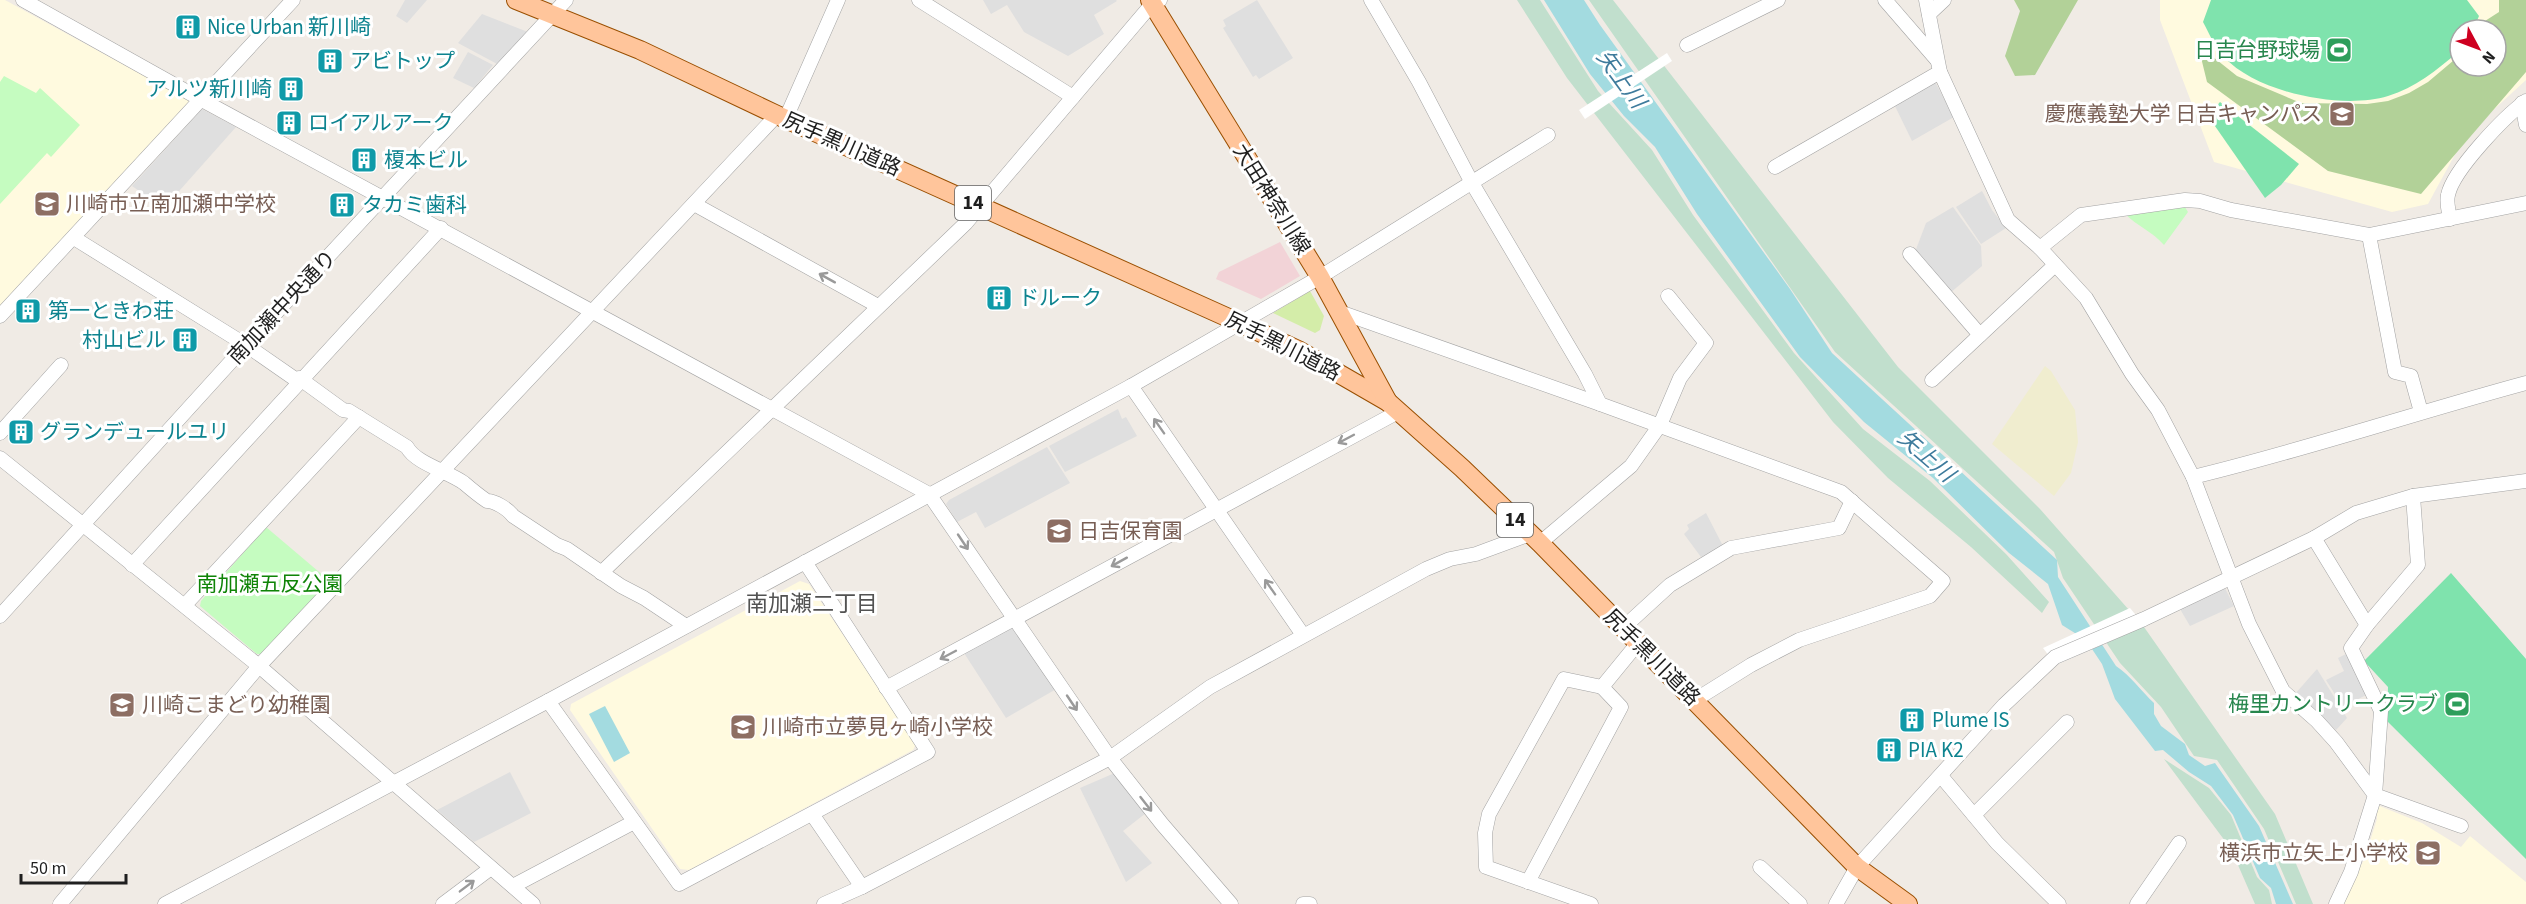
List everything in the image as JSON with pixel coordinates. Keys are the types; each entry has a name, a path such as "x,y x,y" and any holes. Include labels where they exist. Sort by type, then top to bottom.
{"main road":[{"name":"尻手黒川道路","path":"516,0 640,50 782,117 1242,324 1298,350 1393,407 1462,468 1535,539 1857,867 1908,904"},
{"name":"大田神奈川線","path":"1154,1 1320,277 1393,407"}],"street":[{"path":"0,316 293,0"},
{"name":"南加瀬中央通り","path":"0,616 246,345 566,0"},
{"path":"60,904 259,666 694,204 782,117 838,0"},
{"path":"919,0 1073,97"},
{"path":"1371,0 1419,82 1472,183 1585,374 1600,404"},
{"path":"1687,45 1778,0"},
{"path":"1885,0 1939,67"},
{"path":"1926,0 1939,67 2008,220 2040,248 2086,298 2158,410 2193,477 2249,624 2283,691 2317,721 2336,742 2374,795 2461,826"},
{"path":"1929,14 1944,0"},
{"path":"601,573 966,223 1154,1"},
{"path":"30,2 200,99 929,494 1110,758 1162,824 1231,904"},
{"path":"1775,167 1939,67"},
{"path":"2524,102 2526,125"},
{"path":"2450,219 2447,196 2458,171 2524,102"},
{"path":"165,904 394,784 1131,386 1242,324 1548,135"},
{"path":"2040,248 2081,215 2186,200 2369,235 2526,202"},
{"path":"694,204 879,306"},
{"path":"132,565 441,228"},
{"path":"2369,235 2395,372 2410,376 2421,412"},
{"path":"74,238 246,345 334,404 407,447 409,452 443,471 487,501 491,500 557,545 575,554 686,626"},
{"path":"1910,255 1980,335"},
{"path":"1932,380 2055,265"},
{"path":"824,904 862,887 1110,758 1210,687 1426,569 1450,559 1535,539 1632,466 1660,425 1680,378 1706,343 1668,296"},
{"path":"1340,312 1660,425 1841,492 1942,581 1930,596 1799,640 1751,665 1695,700"},
{"path":"0,433 61,365"},
{"path":"2193,477 2343,437 2421,412 2526,383"},
{"path":"1131,386 1303,635"},
{"path":"886,688 1216,509 1393,407"},
{"path":"185,605 359,417"},
{"path":"0,458 259,666 533,904"},
{"path":"1840,902 1857,867 2004,705 2055,657 2232,578 2314,538 2356,513 2413,496 2526,481"},
{"path":"2336,904 2351,872 2374,795 2380,749 2380,711 2351,648 2367,625 2418,565 2413,496"},
{"path":"1623,628 1670,585 1731,548 1839,528 1852,501"},
{"path":"2314,538 2367,625"},
{"path":"548,701 679,884 928,752 805,562"},
{"path":"1602,687 1638,643"},
{"path":"1528,882 1621,708 1602,687 1564,679 1489,814 1485,833 1486,867 1528,882 1592,904"},
{"path":"1974,815 2067,722"},
{"path":"1941,777 1997,843 2059,904"},
{"path":"812,814 862,887"},
{"path":"513,886 634,822"},
{"path":"2137,904 2179,843"},
{"path":"1760,867 1800,904"},
{"path":"444,904 491,868"},
{"path":"1303,904 1310,904"}],"shaded area":[{"name":"川崎市立南加瀬中学校","path":"0,0 5,0 190,101 0,307"},
{"path":"405,0 427,0 407,23 396,16"},
{"path":"983,0 1117,1 1094,15 1104,34 1068,56 1024,32 1007,5 991,14"},
{"path":"1257,0 1293,58 1259,79 1256,75 1253,77 1223,28 1226,26 1223,20"},
{"name":"慶應義塾大学 日吉キャンパス","path":"2160,0 2526,0 2526,80 2465,136 2428,204 2392,212 2214,162 2160,20"},
{"path":"482,14 528,32 499,65 458,43"},
{"path":"468,52 493,65 474,88 453,78"},
{"path":"1934,80 1954,117 1912,141 1893,102"},
{"path":"202,109 236,127 164,208 132,186"},
{"path":"1982,191 1992,210 2006,228 1981,244 1956,207"},
{"path":"1953,207 1981,246 1982,266 1950,293 1915,252 1926,223"},
{"path":"1280,242 1300,276 1261,299 1216,279 1219,272"},
{"path":"2045,366 2051,371 2075,410 2078,442 2071,473 2054,496 1992,444"},
{"path":"1118,409 1122,419 1126,417 1137,436 1065,472 1049,446"},
{"path":"1047,447 1070,483 985,528 976,512 957,522 946,504 949,500"},
{"path":"1706,513 1723,546 1701,557 1684,534 1689,529 1687,525"},
{"name":"川崎市立夢見ヶ崎小学校","path":"800,581 809,584 916,744 913,750 689,870 680,869 570,710 571,704"},
{"path":"2225,588 2234,606 2190,626 2180,609"},
{"path":"1015,626 1058,688 1006,718 964,653"},
{"path":"2350,652 2366,695 2343,707 2326,680 2344,671 2338,658"},
{"path":"2317,669 2347,718 2336,730 2295,694"},
{"path":"510,772 531,813 474,842 437,810"},
{"path":"1117,772 1146,813 1123,831 1152,863 1126,882 1080,788"},
{"name":"横浜市立矢上小学校","path":"2377,805 2422,823 2461,847 2470,836 2526,882 2526,904 2344,904 2354,877 2364,860 2377,819"}],"green space":[{"path":"1517,0 1540,0 1598,91 1652,150 1693,215 1794,353 1863,429 1930,481 2006,554 2049,602 2042,613 1971,547 1888,478 1833,422 1567,78"},
{"path":"1589,0 1613,0 1898,367 2040,509 2144,627 2275,814 2313,904 2296,904 2264,829 2217,760 2194,756 2161,707 2120,663 2063,578 2054,552 1835,352"},
{"path":"2014,0 2078,0 2035,75 2015,76 2005,56 2020,11"},
{"name":"日吉台野球場","path":"2211,0 2467,0 2479,16 2478,18 2448,18 2448,60 2425,78 2388,96 2348,101 2301,95 2257,80 2239,70 2224,57 2203,22"},
{"path":"2499,0 2526,0 2526,72 2421,194 2328,171 2207,82 2198,45 2237,76 2301,103 2367,104 2388,101 2409,93 2428,82 2448,65 2448,78 2508,78 2508,18 2490,18 2499,12"},
{"path":"4,76 36,93 40,88 80,125 51,157 47,153 0,204 0,82"},
{"path":"2220,102 2299,164 2281,185 2265,198 2208,116"},
{"path":"2183,204 2188,212 2164,245 2124,213"},
{"path":"1310,291 1324,316 1320,330 1315,333 1273,313"},
{"name":"南加瀬五反公園","path":"266,527 325,577 327,583 261,654 257,654 200,606 201,601"},
{"name":"梅里カントリークラブ","path":"2451,573 2526,659 2526,859 2387,721 2388,687 2364,661"},
{"path":"2164,759 2209,788 2231,815 2257,877 2269,890 2272,904 2255,904 2231,849"}],"water":[{"name":"矢上川","path":"1544,0 1584,0 1790,289 1832,353 2057,560 2058,577 2116,666 2154,703 2154,714 2161,726 2185,744 2189,755 2205,766 2215,763 2259,826 2293,904 2276,904 2271,888 2260,878 2233,815 2211,786 2189,772 2163,750 2155,751 2115,699 2102,664 2086,640 2062,625 2048,584 2009,553 1933,478 1864,422 1800,357 1697,214 1655,147 1624,116 1590,74"},
{"path":"605,706 630,753 614,762 589,714"}],"pier":[{"path":"1667,53 1672,61 1585,119 1579,110"},
{"path":"2130,608 2145,626 2056,665 2043,648"}],"place":[{"name":"Nice Urban 新川崎","path":"188,27"},
{"name":"日吉台野球場","path":"2339,50"},
{"name":"アビトップ","path":"330,61"},
{"name":"アルツ新川崎","path":"291,89"},
{"name":"慶應義塾大学 日吉キャンパス","path":"2342,114"},
{"name":"ロイアルアーク","path":"289,123"},
{"name":"榎本ビル","path":"364,160"},
{"name":"川崎市立南加瀬中学校","path":"47,204"},
{"name":"タカミ歯科","path":"342,205"},
{"name":"ドルーク","path":"999,298"},
{"name":"第一ときわ荘","path":"28,311"},
{"name":"村山ビル","path":"185,340"},
{"name":"グランデュールユリ","path":"21,432"},
{"name":"日吉保育園","path":"1059,531"},
{"name":"梅里カントリークラブ","path":"2457,704"},
{"name":"川崎こまどり幼稚園","path":"122,705"},
{"name":"Plume IS","path":"1912,720"},
{"name":"川崎市立夢見ヶ崎小学校","path":"743,727"},
{"name":"PIA K2","path":"1889,750"},
{"name":"横浜市立矢上小学校","path":"2428,853"}],"district":[{"name":"南加瀬二丁目","path":"812,604"}]}
